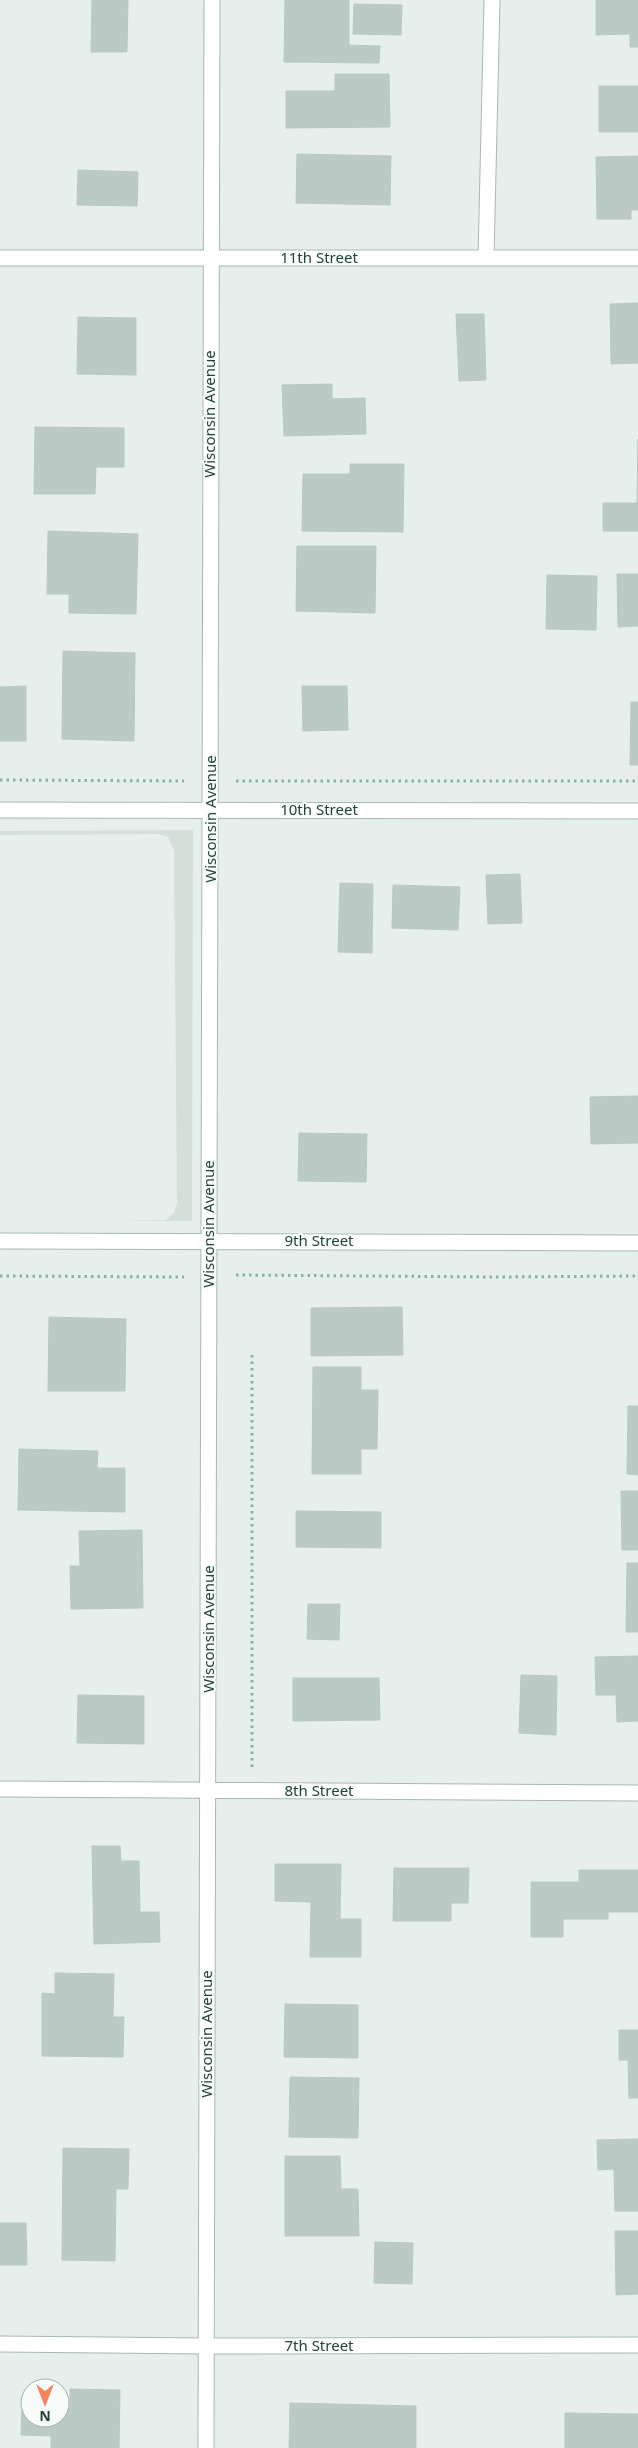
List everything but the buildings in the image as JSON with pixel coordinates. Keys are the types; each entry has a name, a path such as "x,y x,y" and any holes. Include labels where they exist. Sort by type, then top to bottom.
{"street":[{"name":"Wisconsin Avenue","path":"206,2448 212,0"},
{"path":"486,258 492,0"},
{"name":"11th Street","path":"0,258 638,258"},
{"name":"10th Street","path":"0,810 638,811"},
{"name":"9th Street","path":"0,1241 638,1242"},
{"name":"8th Street","path":"0,1789 638,1793"},
{"name":"7th Street","path":"0,2344 205,2346 638,2345"}],"path":[{"path":"0,780 638,781"},
{"path":"236,1275 638,1276"},
{"path":"0,1276 187,1277"},
{"path":"252,1355 253,1791"}],"shaded area":[{"path":"193,830 192,1221 110,1221 166,1220 174,1213 177,1203 174,851 168,837 159,834 0,835 0,831"}]}
